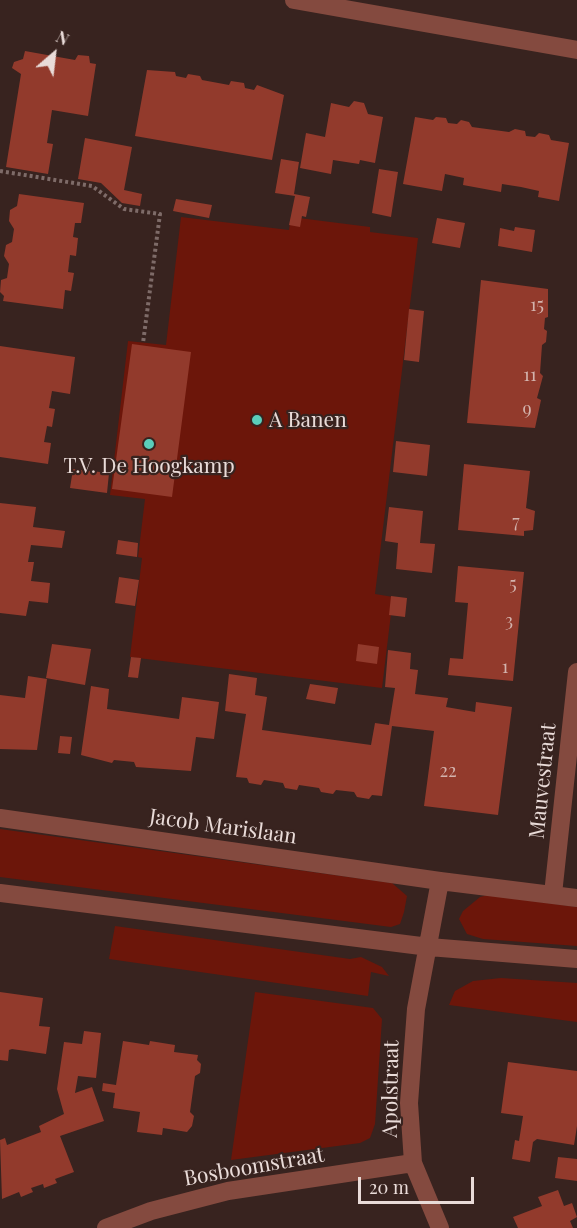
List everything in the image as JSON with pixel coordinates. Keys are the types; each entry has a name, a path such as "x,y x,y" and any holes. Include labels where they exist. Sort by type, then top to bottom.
{"street":[{"path":"294,0 577,50"},
{"name":"Mauvestraat","path":"553,894 577,672"},
{"name":"Jacob Marislaan","path":"0,818 440,881 577,898"},
{"path":"429,947 440,881"},
{"path":"0,893 429,947 577,959"},
{"name":"Apolstraat","path":"429,947 416,1009 409,1103 412,1163 440,1228"},
{"name":"Bosboomstraat","path":"106,1228 151,1211 228,1191 412,1163"}],"path":[{"path":"0,171 92,186 124,209 160,214 143,343"}],"shaded area":[{"name":"A Banen","path":"181,217 289,230 291,217 370,227 370,232 418,238 375,594 393,597 382,688 130,657 142,558 138,557 145,499 110,495 128,341 166,345"},
{"path":"0,829 392,883 407,896 400,924 391,927 0,877"},
{"path":"488,895 577,907 577,946 483,939 467,934 459,919 463,911 480,897"},
{"path":"115,926 350,959 361,957 382,967 389,976 371,972 368,996 109,959"},
{"path":"501,978 577,983 577,1022 449,1005 455,991 473,981"},
{"path":"255,992 373,1008 382,1019 375,1124 370,1138 360,1143 231,1160"}],"building":[{"path":"25,51 75,60 78,55 89,56 90,63 96,64 88,116 52,110 47,143 53,144 48,174 6,167 21,74 12,68 14,62 23,59"},
{"path":"147,70 175,72 176,76 186,78 188,74 200,76 202,80 229,85 231,81 244,83 245,88 254,90 257,85 284,95 272,160 135,136"},
{"path":"354,101 364,103 368,114 383,117 375,163 360,160 359,164 333,160 331,174 300,168 306,133 325,137 331,103 349,107"},
{"path":"415,117 433,120 436,117 446,118 448,123 457,124 461,120 469,122 472,127 509,132 515,129 525,131 526,136 535,137 539,133 549,135 551,140 569,143 559,201 538,197 539,191 521,187 502,184 501,192 463,185 464,178 445,174 442,191 403,184"},
{"path":"85,138 132,147 124,190 142,194 140,206 122,203 101,183 78,179"},
{"path":"281,159 299,162 294,194 310,197 306,217 302,216 300,227 289,225 295,196 275,193"},
{"path":"379,169 398,172 391,217 372,213"},
{"path":"19,194 84,203 81,223 75,223 73,237 78,238 76,256 70,255 68,272 74,273 71,291 65,290 63,309 3,301 4,296 0,292 1,280 7,278 9,264 4,256 6,245 12,242 14,229 9,221 10,210 17,206"},
{"path":"176,199 212,205 209,218 173,211"},
{"path":"437,218 465,223 460,248 432,243"},
{"path":"515,227 535,230 532,252 498,246 500,228 514,231"},
{"path":"481,280 548,289 548,317 545,318 544,329 547,331 546,342 542,345 540,373 543,376 537,398 541,400 535,428 467,423"},
{"path":"409,309 424,311 419,362 404,360"},
{"name":"T.V. De Hoogkamp","path":"132,344 191,352 172,497 112,489"},
{"path":"0,346 75,357 70,394 52,391 49,408 55,409 52,427 47,426 44,442 51,443 48,464 0,457"},
{"path":"396,441 430,445 427,476 393,472"},
{"path":"464,464 530,471 526,508 535,511 533,530 524,531 524,536 458,530"},
{"path":"73,469 109,473 107,493 70,488"},
{"path":"0,503 36,507 33,527 65,531 62,548 31,545 28,562 34,562 31,581 50,583 48,603 29,601 26,616 0,613"},
{"path":"389,507 423,511 420,543 435,544 432,573 396,569 398,543 385,541"},
{"path":"118,540 138,543 137,557 116,554"},
{"path":"458,566 524,572 513,681 448,675 450,658 463,659 468,603 455,602"},
{"path":"119,577 139,580 135,606 115,603"},
{"path":"391,596 407,598 405,617 389,615"},
{"path":"52,644 91,649 85,685 46,678"},
{"path":"358,644 379,647 377,664 356,661"},
{"path":"388,650 411,653 410,669 418,670 415,694 448,698 446,707 475,712 476,702 512,707 498,815 424,806 434,731 392,726 382,796 372,795 369,799 357,797 354,792 336,790 333,794 321,792 319,788 299,785 297,790 285,788 283,783 264,780 261,785 249,783 247,778 236,777 246,714 225,711 229,674 257,678 255,695 267,697 262,730 371,745 375,723 389,725 395,688 385,687"},
{"path":"131,657 141,658 138,678 128,677"},
{"path":"28,676 47,679 37,750 0,749 0,695 25,698"},
{"path":"310,684 338,688 335,704 306,699"},
{"path":"91,686 109,689 107,709 179,719 182,697 219,702 214,739 196,737 191,771 136,767 134,762 114,760 112,763 81,755"},
{"path":"60,736 72,737 70,754 58,753"},
{"path":"0,992 43,998 39,1026 50,1027 46,1054 12,1049 9,1050 8,1061 0,1060"},
{"path":"84,1031 101,1033 96,1078 78,1076 75,1093 92,1087 104,1121 60,1136 74,1172 55,1179 57,1183 44,1188 43,1184 31,1188 33,1192 21,1197 19,1192 2,1199 0,1140 5,1138 7,1145 41,1132 39,1126 64,1114 57,1089 64,1042 82,1044"},
{"path":"123,1041 149,1045 150,1041 175,1045 174,1052 198,1055 197,1060 201,1064 200,1073 195,1076 190,1112 194,1116 192,1126 187,1132 163,1128 162,1135 137,1132 140,1112 113,1108 115,1093 102,1091 103,1083 116,1085"},
{"path":"508,1062 577,1071 577,1126 574,1145 537,1139 533,1142 530,1162 512,1159 515,1140 519,1141 523,1116 501,1113"},
{"path":"558,1157 577,1159 577,1181 555,1178"},
{"path":"558,1190 564,1206 572,1203 577,1217 570,1221 573,1228 518,1228 513,1217 542,1206 538,1197"}],"place":[{"name":"A Banen","path":"257,420"},
{"name":"T.V. De Hoogkamp","path":"149,444"}]}
